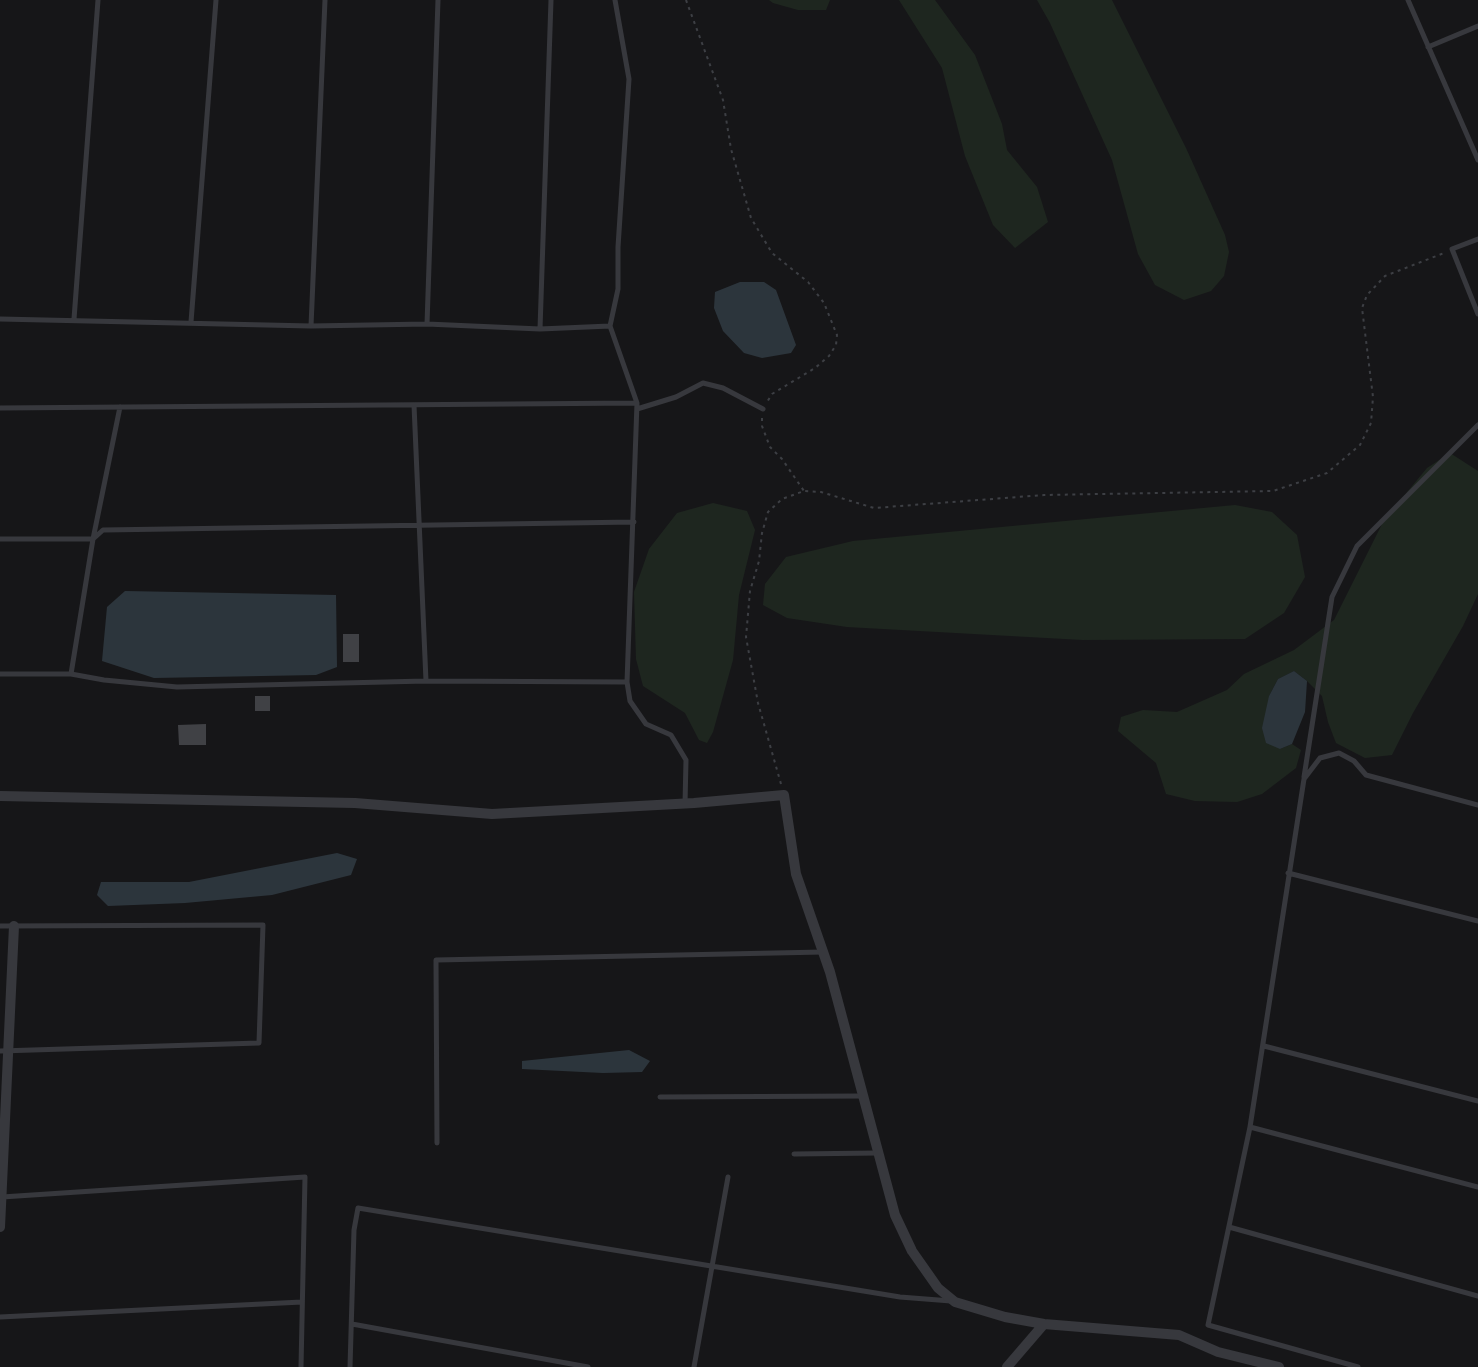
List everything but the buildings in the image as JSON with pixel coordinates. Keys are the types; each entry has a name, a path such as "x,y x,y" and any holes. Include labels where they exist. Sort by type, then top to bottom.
{"street":[{"path":"0,796 355,803 492,814 686,804 784,795 796,874 830,972 895,1215 912,1251 938,1288 956,1302 1005,1317 1044,1324 1179,1335 1218,1352 1279,1367"},
{"path":"0,1227 5,1051 14,926"},
{"path":"1007,1367 1044,1324"}],"lane":[{"path":"74,319 98,0"},
{"path":"191,322 216,0"},
{"path":"311,326 325,0"},
{"path":"427,324 438,0"},
{"path":"540,328 551,0"},
{"path":"615,0 629,80 618,247 618,289 610,326 637,406 627,682 630,701 646,724 671,735 686,760 686,804"},
{"path":"1408,0 1478,160"},
{"path":"1428,47 1478,26"},
{"path":"1478,239 1452,249 1478,315"},
{"path":"0,319 311,326 427,324 540,328 610,326"},
{"path":"0,408 637,406 676,397 703,383 723,388 763,409"},
{"path":"414,405 426,681"},
{"path":"71,674 93,539 120,407"},
{"path":"1358,1367 1208,1325 1250,1127 1264,1046 1288,873 1332,597 1357,546 1478,425"},
{"path":"0,539 93,539 103,530 634,522"},
{"path":"0,674 71,674 104,680 177,687 426,681 627,682"},
{"path":"1304,779 1320,758 1339,753 1354,761 1366,775 1478,805"},
{"path":"1288,873 1478,921"},
{"path":"0,926 263,925 259,1043 5,1051"},
{"path":"436,1143 436,960 823,952"},
{"path":"1264,1046 1478,1101"},
{"path":"660,1097 863,1096"},
{"path":"1250,1127 1478,1187"},
{"path":"794,1155 878,1153"},
{"path":"1,1197 305,1177 301,1367"},
{"path":"694,1367 728,1177"},
{"path":"350,1367 354,1230 358,1208 900,1297 956,1302"},
{"path":"1229,1227 1478,1296"},
{"path":"0,1317 302,1302"},
{"path":"352,1324 588,1367"}],"path":[{"path":"686,0 723,100 731,149 752,218 772,253 808,282 824,303 837,334 836,345 829,356 815,368 772,394 763,409 762,426 770,447 782,459 804,491"},
{"path":"784,795 758,703 746,637 750,591 759,561 762,532 768,512 782,499 804,491 821,492 874,507 1044,495 1273,491 1327,473 1360,446 1371,423 1373,397 1362,308 1367,295 1385,276 1452,249"}],"shaded area":[{"path":"769,0 830,0 826,10 798,10"},
{"path":"899,0 935,0 975,55 1002,124 1007,150 1037,187 1048,222 1015,248 993,225 965,156 942,68"},
{"path":"1037,0 1112,0 1186,148 1225,235 1229,252 1224,276 1211,291 1184,300 1155,285 1138,254 1112,160 1050,23"},
{"path":"740,282 764,282 776,290 796,345 791,353 762,358 744,353 723,331 714,308 715,292"},
{"path":"1450,453 1478,471 1478,594 1463,626 1413,713 1392,755 1365,758 1336,743 1322,696 1294,671 1278,679 1269,696 1280,749 1292,744 1301,750 1296,768 1262,794 1237,802 1195,801 1166,794 1156,763 1118,731 1121,717 1143,710 1177,712 1227,690 1244,674 1294,650 1334,620 1384,520 1427,468"},
{"path":"713,503 747,511 755,530 739,595 733,660 713,732 707,743 699,740 685,713 643,686 636,659 634,592 649,549 677,513"},
{"path":"1235,505 1272,512 1297,535 1305,577 1284,613 1245,639 1083,640 847,627 787,618 763,605 765,584 786,557 853,541"},
{"path":"125,591 336,595 337,667 316,675 154,678 102,661 107,607"},
{"path":"1294,671 1307,681 1305,712 1292,744 1280,749 1266,743 1262,728 1269,696 1278,679"},
{"path":"337,853 357,859 351,875 272,895 185,903 108,906 97,895 101,882 189,882"},
{"path":"629,1050 650,1061 642,1072 603,1073 522,1069 522,1061"}]}
